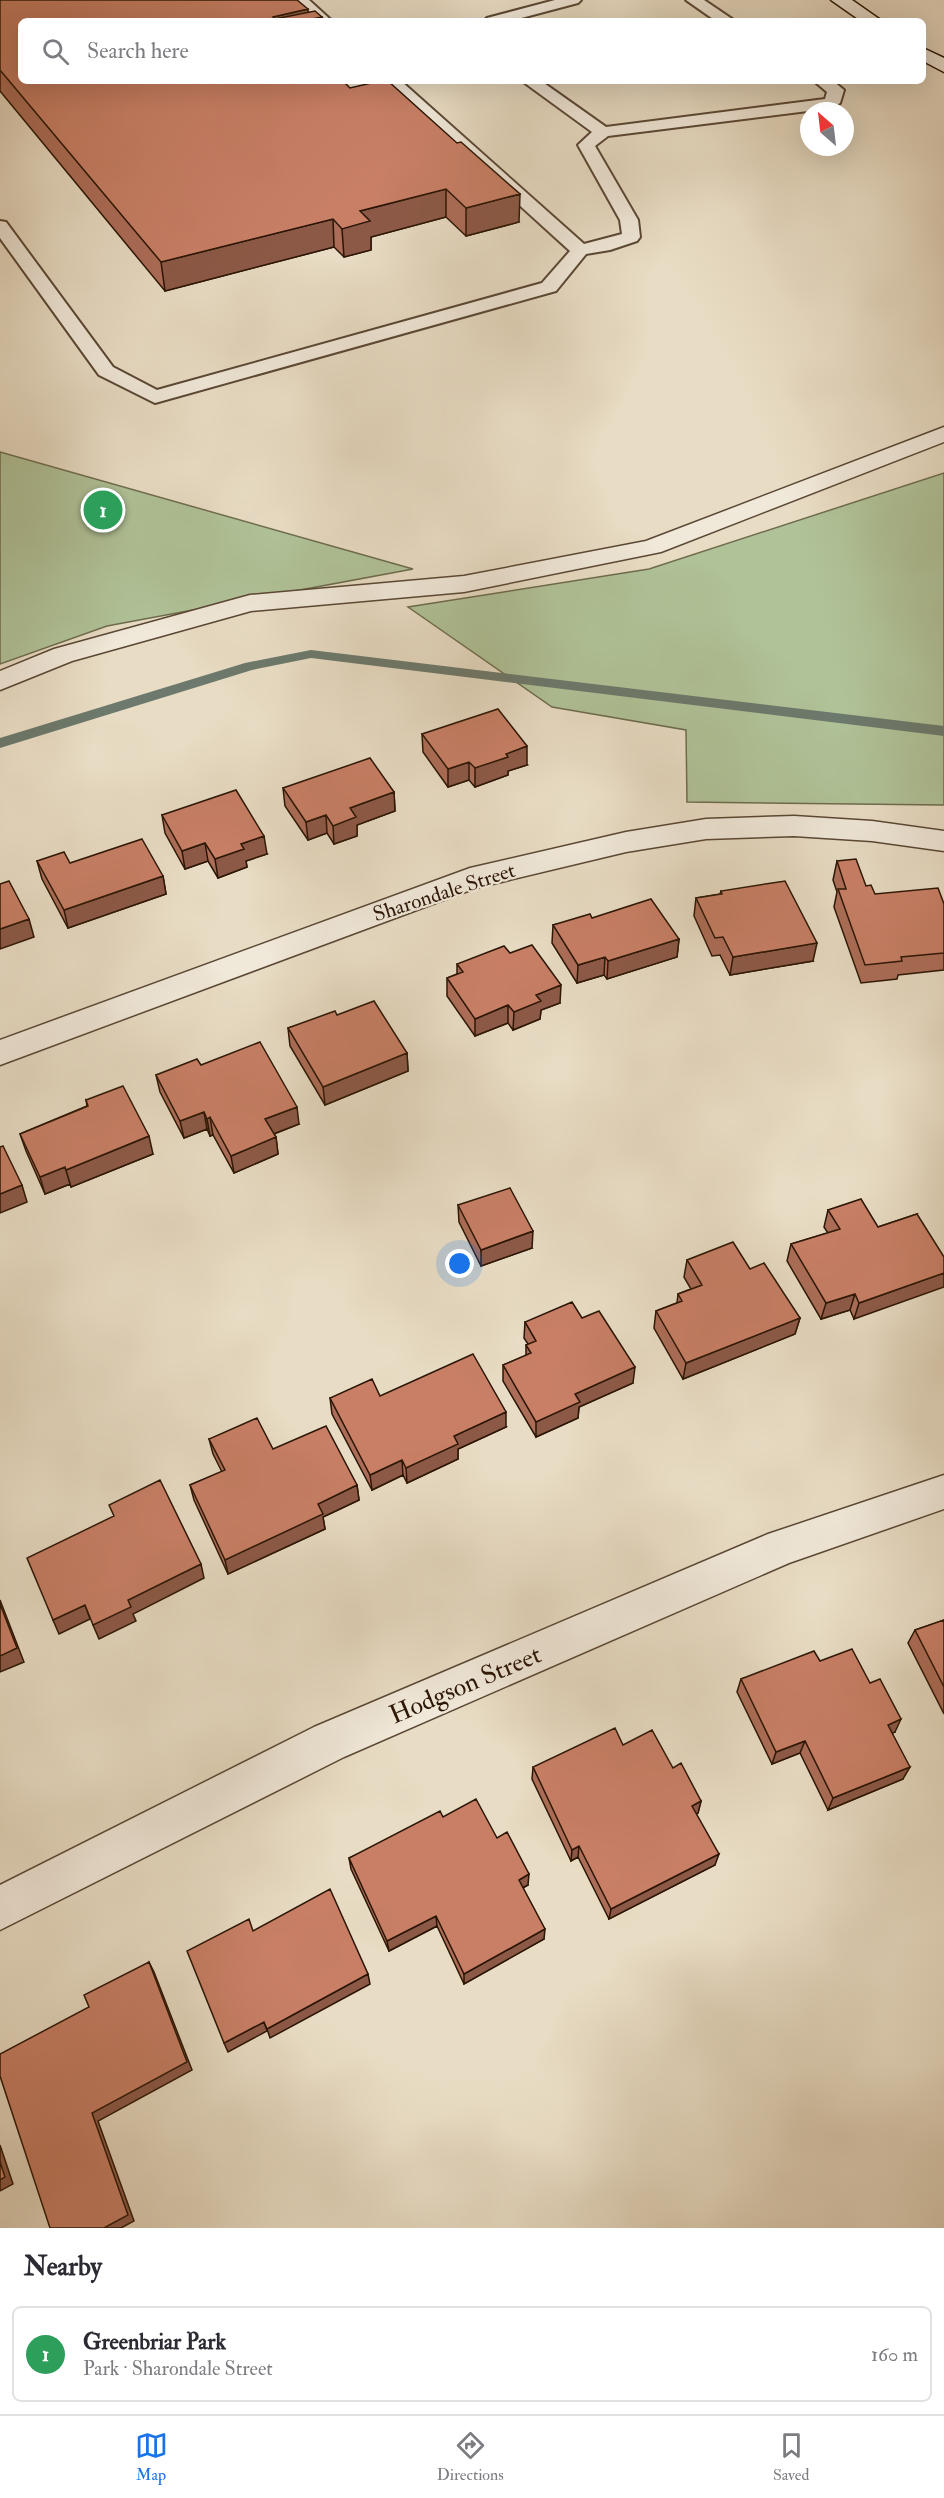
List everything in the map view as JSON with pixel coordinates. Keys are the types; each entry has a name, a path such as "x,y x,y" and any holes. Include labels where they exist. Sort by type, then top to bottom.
{"street":[{"path":"840,0 868,18"},
{"path":"926,55 944,66"},
{"path":"0,681 63,655 250,603 464,584 652,547 944,434"},
{"name":"Sharondale Street","path":"0,1053 470,879 626,842 706,829 794,826 872,831 944,841"},
{"name":"Hodgson Street","path":"0,1908 329,1742 782,1547 944,1492"}],"lane":[{"path":"300,0 321,18"},
{"path":"504,18 573,0"},
{"path":"694,0 723,18"},
{"path":"394,84 580,250"},
{"path":"534,84 603,132"},
{"path":"0,226 106,371 155,398 549,287 580,250 604,246 631,237 629,220 586,145 603,132 832,103 836,90 827,84"}],"green space":[{"path":"0,452 413,569 107,626 0,664"},
{"path":"944,473 944,805 687,802 686,730 552,707 408,607 649,569"}],"building":[{"path":"0,0 297,0 308,9 274,18 18,18 18,84 346,84 350,88 367,84 391,84 457,143 461,142 520,194 466,208 446,189 360,211 370,221 342,229 333,219 161,262 0,70"},
{"path":"315,11 322,17 317,18 280,18"},
{"path":"498,709 527,746 506,754 508,757 475,768 469,762 448,769 422,734"},
{"path":"370,758 394,792 350,808 356,817 333,826 326,815 306,822 283,788"},
{"path":"236,790 264,836 241,844 244,849 215,859 205,843 182,851 162,815"},
{"path":"142,839 163,876 64,910 37,861 64,852 70,863"},
{"path":"856,859 866,886 871,885 875,894 938,888 944,904 944,953 901,957 902,961 865,965 838,889 846,889 837,861"},
{"path":"9,881 29,919 0,929 0,884"},
{"path":"785,881 817,943 733,957 723,937 715,938 696,898 722,894 721,891"},
{"path":"651,899 679,939 608,961 605,957 578,965 553,925 590,914 592,918"},
{"path":"532,945 561,985 536,995 541,1001 514,1012 508,1005 475,1019 447,978 463,972 457,964 504,946 510,953"},
{"path":"374,1001 407,1053 323,1087 288,1028 335,1011 337,1015"},
{"path":"260,1042 297,1107 265,1119 276,1137 231,1156 210,1117 207,1119 204,1112 180,1121 156,1075 197,1059 201,1065"},
{"path":"123,1086 149,1136 66,1170 65,1167 40,1177 20,1134 88,1106 86,1100"},
{"path":"3,1146 22,1185 0,1194 0,1147"},
{"path":"510,1188 533,1231 481,1250 458,1205"},
{"path":"861,1199 878,1227 917,1214 944,1257 944,1273 859,1303 855,1294 826,1303 791,1244 840,1229 828,1210"},
{"path":"733,1242 750,1269 764,1263 800,1318 686,1363 656,1311 682,1301 678,1294 702,1285 687,1260"},
{"path":"572,1302 582,1318 599,1311 635,1367 575,1394 580,1402 536,1422 503,1365 531,1353 526,1345 536,1341 525,1322"},
{"path":"473,1354 506,1412 454,1436 458,1444 406,1468 402,1460 370,1475 330,1398 372,1379 380,1396"},
{"path":"257,1418 273,1449 326,1426 357,1485 318,1504 323,1514 225,1560 190,1485 225,1470 209,1439"},
{"path":"160,1480 201,1564 128,1600 131,1607 93,1625 85,1605 53,1620 27,1558 114,1516 109,1505"},
{"path":"0,1604 17,1648 0,1656"},
{"path":"944,1620 944,1687 915,1630"},
{"path":"852,1649 870,1683 880,1679 901,1719 888,1725 910,1767 833,1798 805,1741 776,1752 741,1679 814,1651 820,1661"},
{"path":"615,1728 623,1745 652,1730 673,1768 681,1763 701,1801 692,1806 719,1854 611,1909 579,1846 572,1850 533,1767"},
{"path":"476,1799 497,1838 507,1832 529,1874 519,1880 545,1929 464,1974 436,1916 387,1941 349,1858 440,1811 443,1817"},
{"path":"330,1889 368,1974 267,2029 264,2022 224,2043 187,1951 249,1919 253,1931"},
{"path":"149,1962 187,2062 92,2113 128,2215 104,2228 50,2228 0,2076 0,2054 89,2007 84,1995"},
{"path":"0,2162 5,2177 0,2180"}],"waterway":[{"path":"0,743 250,666 311,654 944,731"}],"place":[{"name":"Greenbriar Park","path":"103,510"}]}
